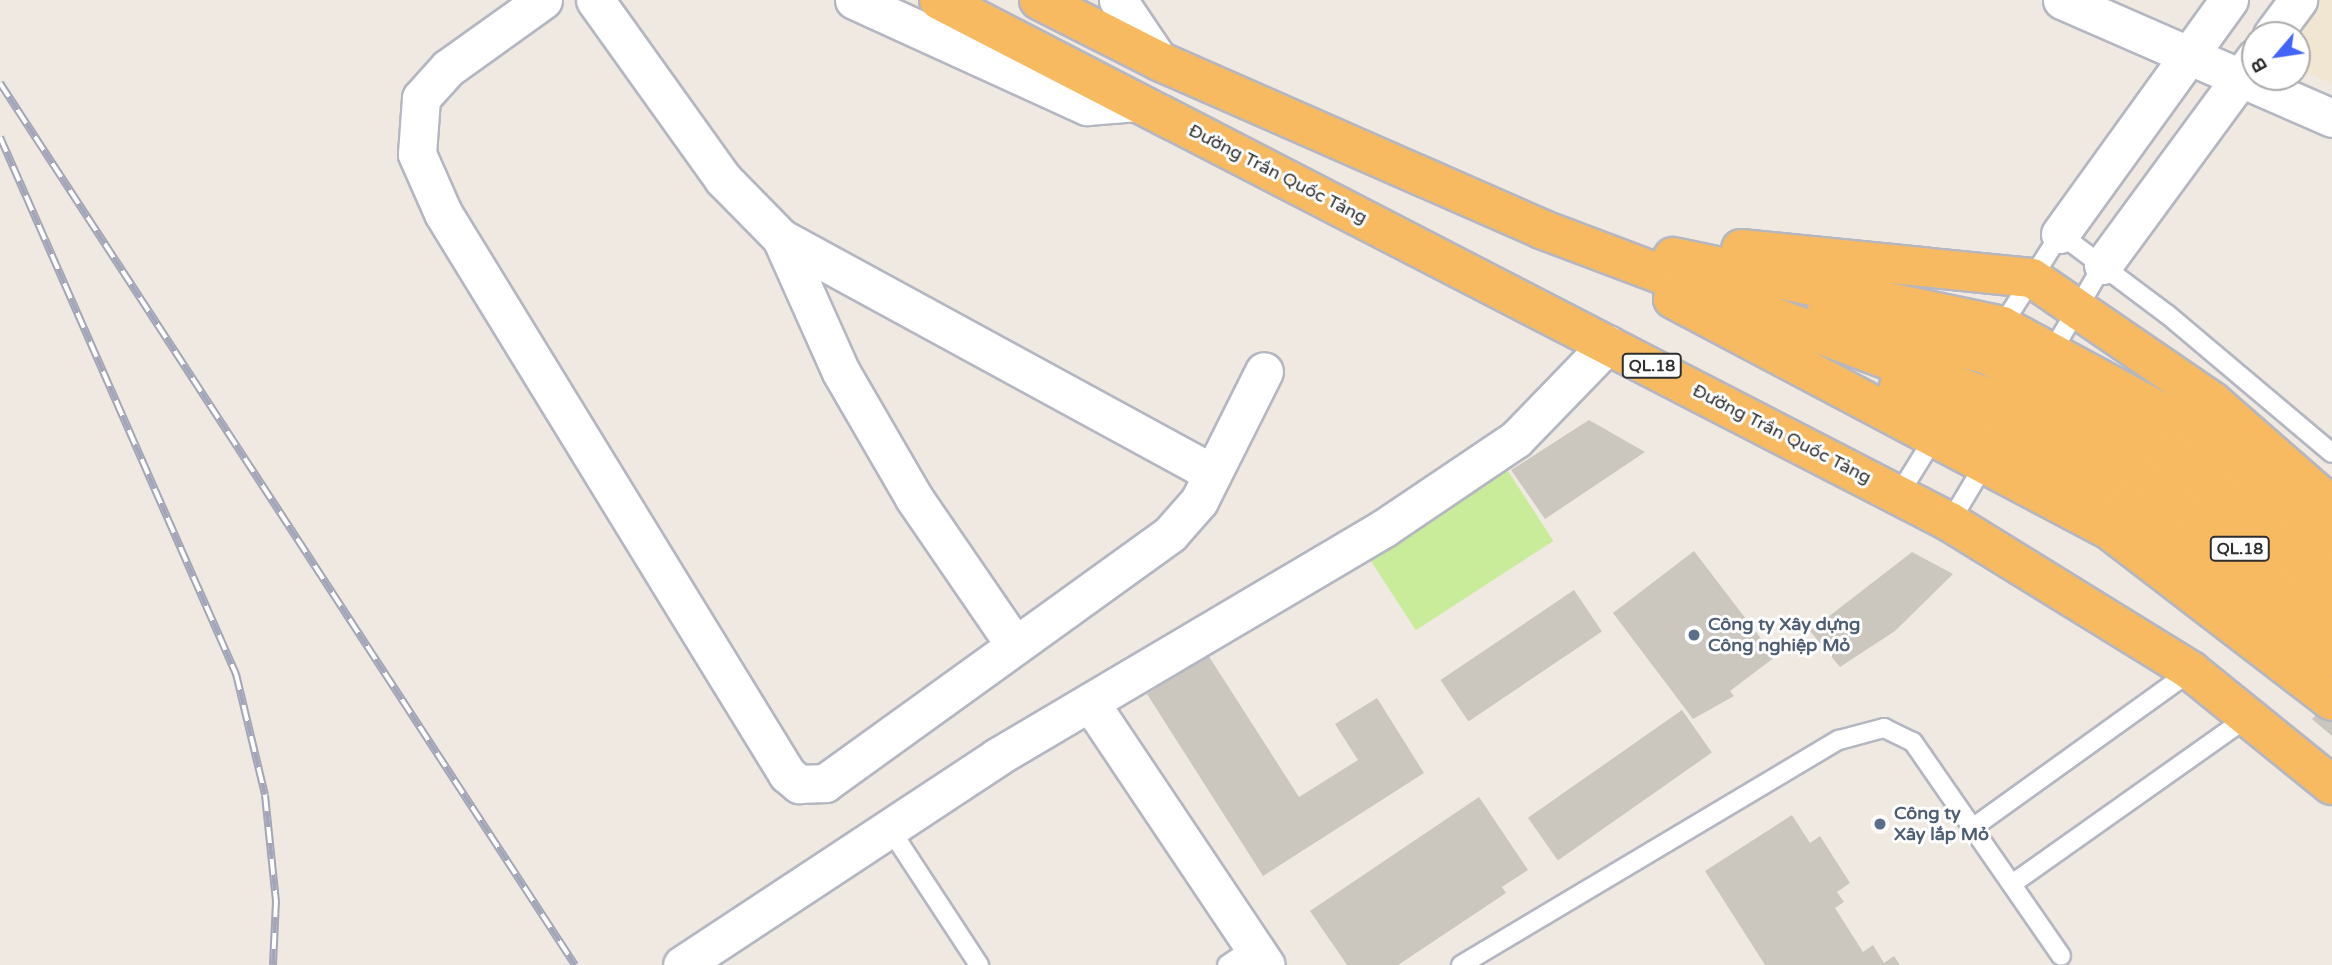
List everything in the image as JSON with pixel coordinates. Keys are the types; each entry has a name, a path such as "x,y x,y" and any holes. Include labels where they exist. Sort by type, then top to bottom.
{"highway":[{"name":"Đường Trần Quốc Tảng","path":"939,0 1950,522 2191,671 2251,715 2332,785"},
{"name":"QL.18","path":"1039,0 1159,61 1541,229 1968,382 2149,480 2332,619"},
{"path":"1541,229 2032,278 2213,402 2332,506"},
{"path":"1541,229 1968,382 2018,408 2169,454 2332,585"},
{"path":"1541,229 1968,382 2018,408 2126,507 2332,657"},
{"path":"2018,408 2192,428 2332,548"},
{"path":"2018,408 2108,528 2332,701"}],"street":[{"path":"542,0 458,60 421,98 417,154 443,213 787,774 811,788 825,783 1014,644 1170,534 1199,501 1210,472 1264,371"},
{"path":"595,0 723,179 781,238 1210,472"},
{"path":"854,0 1087,106 1137,102"},
{"path":"1118,0 1159,61"},
{"path":"2062,0 2187,58 2241,66"},
{"path":"2060,234 2229,0"},
{"path":"2282,21 2298,0"},
{"path":"2103,265 2241,78"},
{"path":"2288,91 2332,118"},
{"path":"781,238 848,384 914,498 1014,644"},
{"path":"682,965 997,757 1091,704 1384,528 1516,439 1608,344"},
{"path":"1091,704 1249,959"}],"lane":[{"path":"1899,494 2060,234 2103,265 2332,453"},
{"path":"1950,522 2103,265"},
{"path":"1971,829 2191,671"},
{"path":"2012,884 2251,715"},
{"path":"1461,965 1839,740 1884,728 1913,742 1971,829 2062,956"},
{"path":"890,829 979,965"}],"shaded area":[{"path":"2306,0 2332,0 2332,84 2311,74 2311,21 2289,21"}],"green space":[{"path":"1506,468 1553,541 1416,630 1368,557"}],"building":[{"path":"1589,420 1645,452 1545,519 1511,470"},
{"name":"Công ty Xây dựng Công nghiệp Mỏ","path":"1694,551 1775,657 1730,691 1734,696 1693,719 1613,613"},
{"path":"1912,552 1953,574 1895,631 1840,667 1810,631"},
{"path":"1574,590 1602,631 1468,721 1441,680"},
{"path":"1208,655 1299,797 1358,760 1335,724 1377,698 1424,773 1263,876 1147,694"},
{"path":"2332,697 2332,736 2312,719"},
{"path":"1682,710 1712,753 1558,860 1528,818"},
{"path":"1479,797 1528,870 1502,887 1506,893 1398,965 1347,965 1310,911"},
{"path":"1792,815 1810,843 1820,836 1850,883 1837,892 1844,902 1835,908 1863,952 1873,945 1884,963 1894,956 1900,965 1765,965 1705,871"}],"railway":[{"path":"0,83 575,965"},
{"path":"0,137 236,674 265,795 276,901 273,965"}],"place":[{"name":"Công ty Xây dựng Công nghiệp Mỏ","path":"1694,635"},
{"name":"Công ty Xây lắp Mỏ","path":"1880,824"}]}
